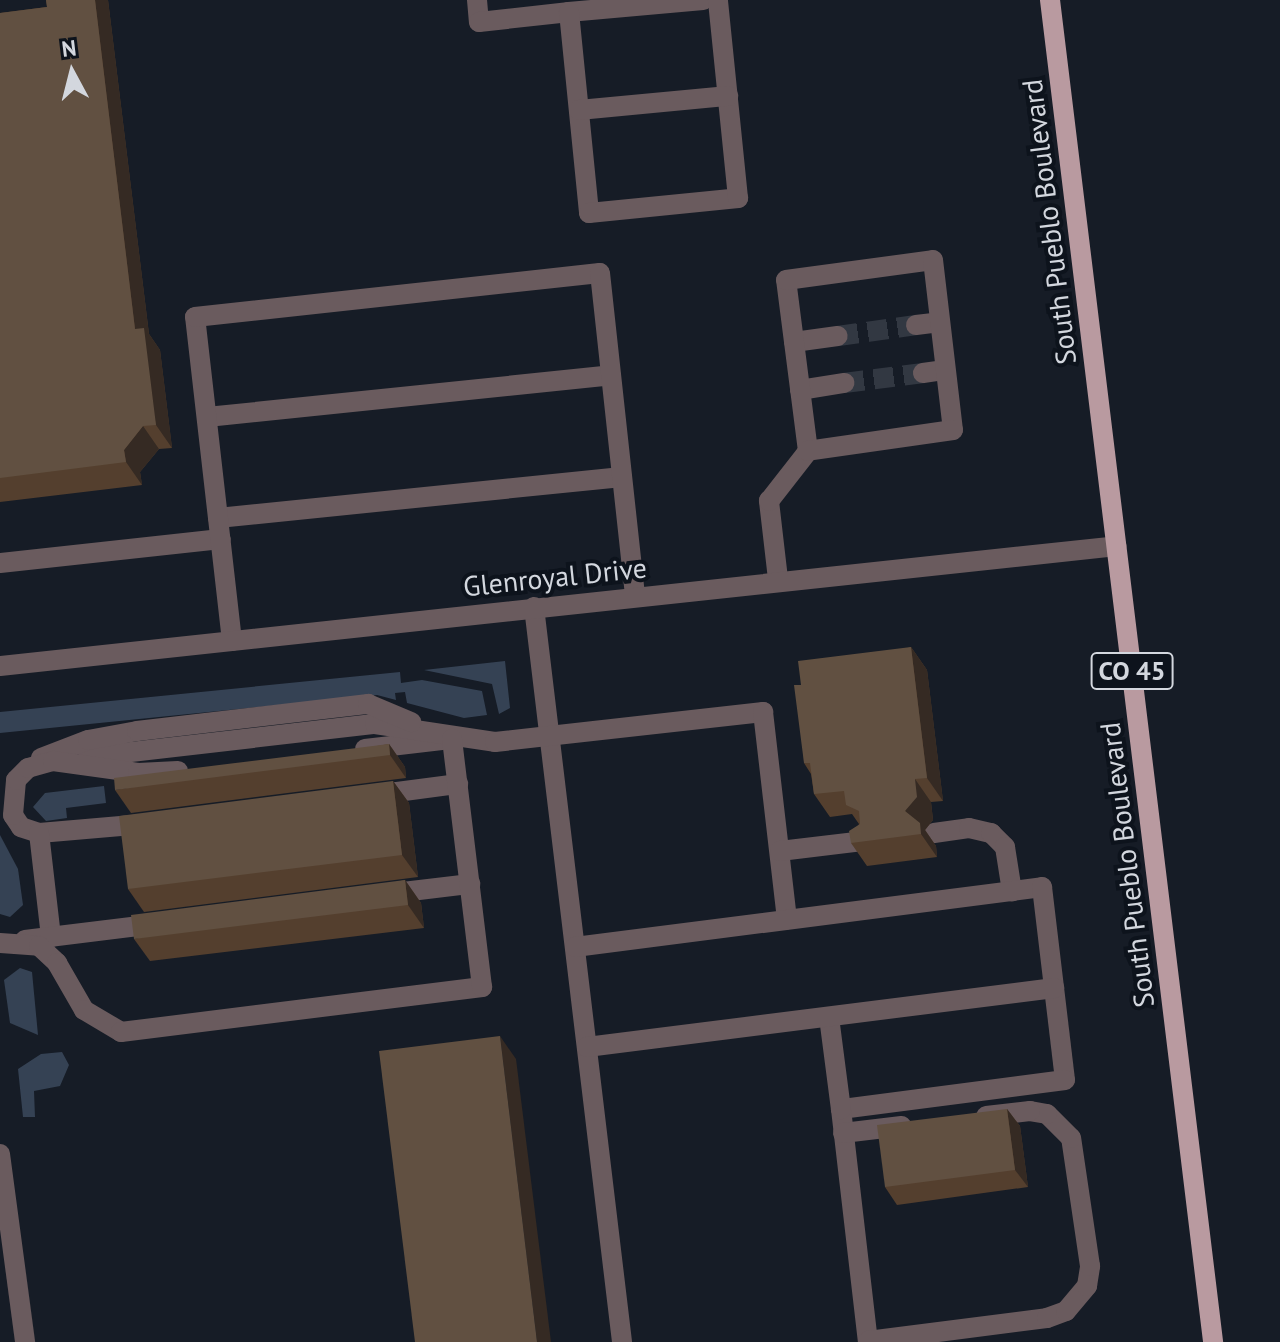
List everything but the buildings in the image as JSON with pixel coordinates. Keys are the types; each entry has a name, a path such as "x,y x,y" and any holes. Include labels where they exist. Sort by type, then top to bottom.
{"main road":[{"name":"South Pueblo Boulevard","path":"1050,0 1213,1342"}],"street":[{"path":"477,0 479,22 703,0"},
{"path":"569,12 589,213 738,198 718,0"},
{"path":"579,110 728,96"},
{"path":"778,579 769,501 808,451 953,430 933,260 786,280 808,451"},
{"path":"232,641 195,317 600,273 635,596"},
{"path":"916,325 940,322"},
{"path":"794,342 838,336"},
{"path":"923,373 945,370"},
{"path":"207,417 611,375"},
{"path":"800,390 844,383"},
{"path":"218,518 622,477"},
{"path":"0,563 221,539"},
{"name":"Glenroyal Drive","path":"0,666 778,579 1117,546"},
{"path":"534,607 622,1342"},
{"path":"163,822 39,833 21,827 13,815 16,780 51,751 88,740 368,704 452,739"},
{"path":"28,768 53,761 375,724 452,739 495,742 763,712 787,920"},
{"path":"345,752 452,739"},
{"path":"9,942 39,946 57,963 84,1010 103,1026 121,1032 482,987 452,739"},
{"path":"53,761 138,773 207,768"},
{"path":"346,798 458,784"},
{"path":"934,833 969,828 991,833 1005,847 1012,891"},
{"path":"39,833 51,937"},
{"path":"780,851 864,841"},
{"path":"359,898 470,884"},
{"path":"575,947 1042,887 1065,1080 841,1109"},
{"path":"9,942 176,921"},
{"path":"587,1047 1054,988"},
{"path":"829,1017 868,1342 1047,1318 1066,1311 1087,1286 1090,1266 1071,1138 1047,1114 1030,1111 968,1118"},
{"path":"843,1133 921,1124"},
{"path":"0,1154 25,1342"}],"shaded area":[{"path":"505,661 510,708 499,714 492,684 424,670"},
{"path":"400,672 401,683 422,680 482,691 487,715 464,718 407,703 405,692 395,693 396,700 377,695 0,733 0,712"},
{"path":"104,786 106,803 66,808 67,818 46,821 33,807 45,793"},
{"path":"0,835 18,869 23,905 10,917 0,914"},
{"path":"20,968 32,972 38,1035 10,1023 4,980"},
{"path":"62,1052 69,1065 60,1086 34,1091 35,1117 23,1117 18,1069 41,1054"}],"tunnel":[{"path":"838,336 916,325"},
{"path":"844,383 923,373"}]}
